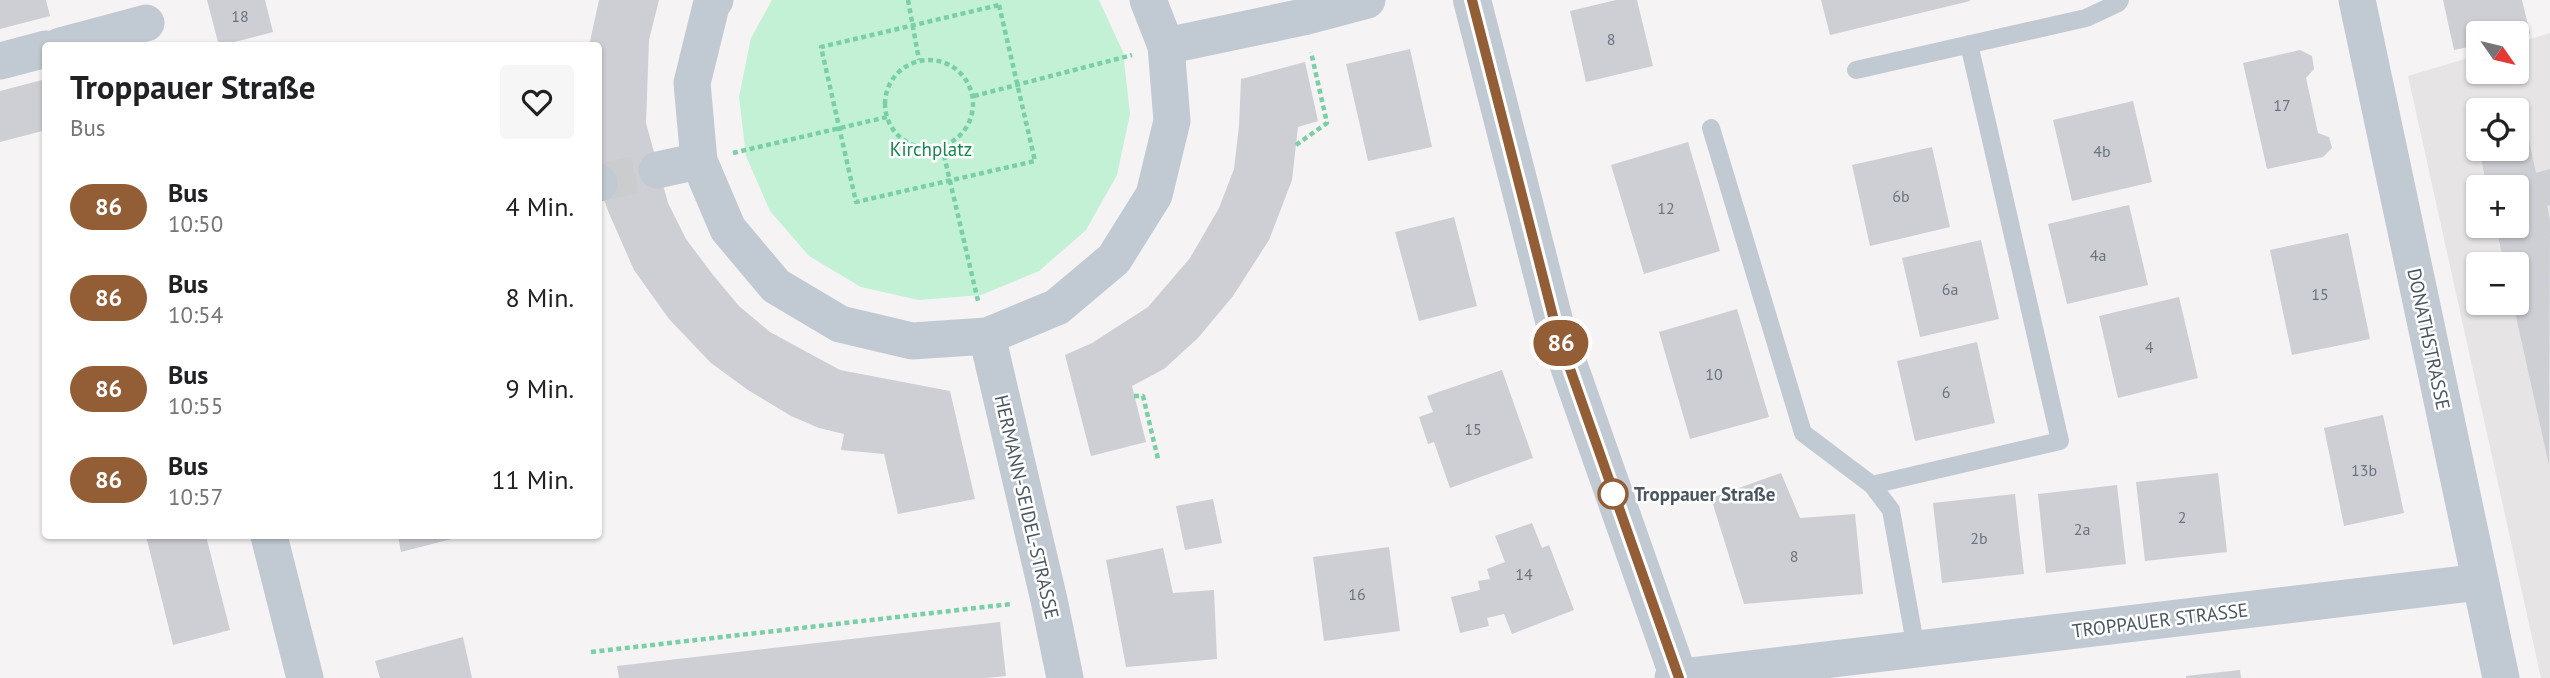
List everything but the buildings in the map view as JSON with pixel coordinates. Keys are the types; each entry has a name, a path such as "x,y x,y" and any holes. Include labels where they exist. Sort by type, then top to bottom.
{"street":[{"path":"715,0 711,6 692,83 699,161 728,229 776,286 840,324 912,341 987,336 1056,307 1114,258 1121,248 1154,195 1171,121 1167,46 1148,0"},
{"path":"1167,46 1303,17 1367,0"},
{"path":"1472,0 1557,332 1679,678"},
{"name":"DONATHSTRASSE","path":"2357,0 2501,678"},
{"path":"75,42 145,23"},
{"path":"0,61 42,50"},
{"path":"657,170 699,161"},
{"name":"HERMANN-SEIDEL-STRASSE","path":"987,336 1065,678"},
{"path":"270,539 305,678"},
{"name":"TROPPAUER STRASSE","path":"1673,678 2480,582"}],"lane":[{"path":"1856,70 2086,18 2120,0"},
{"path":"1871,485 2060,441 1969,44"},
{"path":"1711,128 1803,433 1871,485 1891,510 1916,649"}],"path":[{"path":"908,0 919,60"},
{"path":"999,5 1035,161 856,202 821,47 912,26 999,5"},
{"path":"1296,145 1327,123 1303,17"},
{"path":"974,96 1167,46"},
{"path":"934,59 948,63 960,71 969,82 974,96 970,122 953,141 942,147 928,148 914,146 892,129 884,102 887,88 895,75 906,65 919,60 934,59"},
{"path":"699,161 887,117"},
{"path":"942,147 987,336"},
{"path":"1134,396 1143,396 1158,459"},
{"path":"591,652 1049,600"}],"shaded area":[{"path":"2550,33 2550,678 2541,678 2408,76 2466,59 2466,84 2529,84 2529,39"}],"green space":[{"name":"Kirchplatz","path":"772,0 1099,0 1123,52 1130,114 1117,175 1086,230 1039,271 981,295 919,300 861,287 809,256 770,211 746,156 739,97 751,38"}],"tunnel":[{"path":"602,182 657,170"}],"bus line":[{"name":"86","path":"1472,0 1484,57 1557,332 1679,678"}],"place":[{"name":"Troppauer Straße","path":"1613,494"}]}
